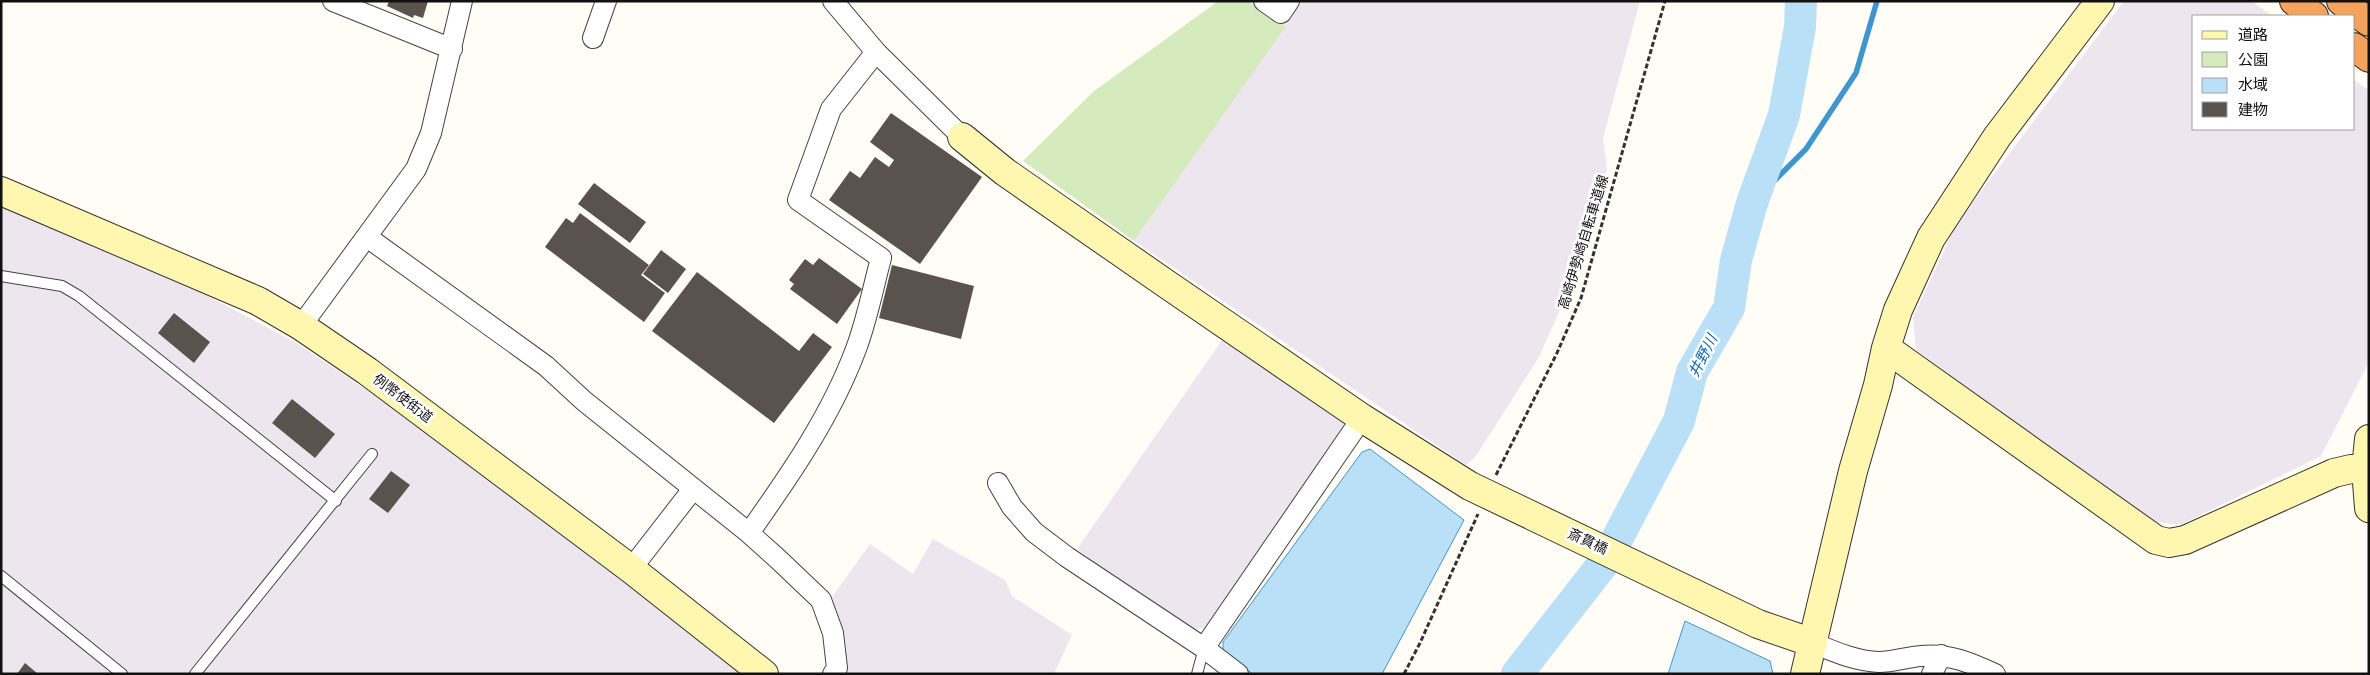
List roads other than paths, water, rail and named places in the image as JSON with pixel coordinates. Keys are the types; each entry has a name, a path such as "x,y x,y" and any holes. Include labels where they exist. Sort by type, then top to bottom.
{"highway":[{"path":"2294,1 2313,15"},
{"path":"2341,1 2369,22"},
{"path":"2355,48 2369,58"}],"street":[{"path":"333,1 452,49"},
{"path":"301,326 416,169 431,133 462,1"},
{"path":"593,38 606,1"},
{"path":"833,1 876,52 962,137"},
{"path":"1264,1 1281,12 1289,1"},
{"path":"1805,674 1853,471 1898,310 1931,238 1997,137 2100,1"},
{"path":"749,533 797,465 826,414 856,349 881,258 798,200 831,109 876,52"},
{"name":"斎貫橋","path":"962,137 1005,172 1362,418 1470,486 1494,504 1670,580 1758,624 1813,643"},
{"name":"例幣使街道","path":"1,191 258,302 301,326 367,371 631,569 764,674"},
{"path":"367,237 546,366 584,401 749,533 821,600 833,633 837,668 833,674"},
{"path":"1886,348 2156,540 2169,543 2185,540 2334,473 2351,469 2366,469"},
{"path":"1204,648 1362,418"},
{"path":"2369,439 2366,469 2369,508"},
{"path":"998,483 1012,507 1034,532 1067,558 1204,648 1238,674"},
{"path":"631,569 693,489"},
{"path":"1813,643 1851,658 1880,662 1941,655 1963,660 1995,674"},
{"path":"1932,674 1941,655"}],"lane":[{"path":"1,276 62,286 79,296 336,500"},
{"path":"195,674 372,454"},
{"path":"1,576 122,674"},
{"path":"1197,674 1204,648"}],"water":[{"path":"1370,449 1464,520 1382,674 1253,674 1223,654 1223,642 1362,452"},
{"path":"1685,621 1770,661 1773,674 1668,674"}],"waterway":[{"name":"井野川","path":"1517,674 1606,560 1679,421 1692,372 1729,308 1736,260 1752,203 1784,115 1800,27 1801,1"},
{"path":"1752,203 1806,149 1856,73 1877,1"}]}
